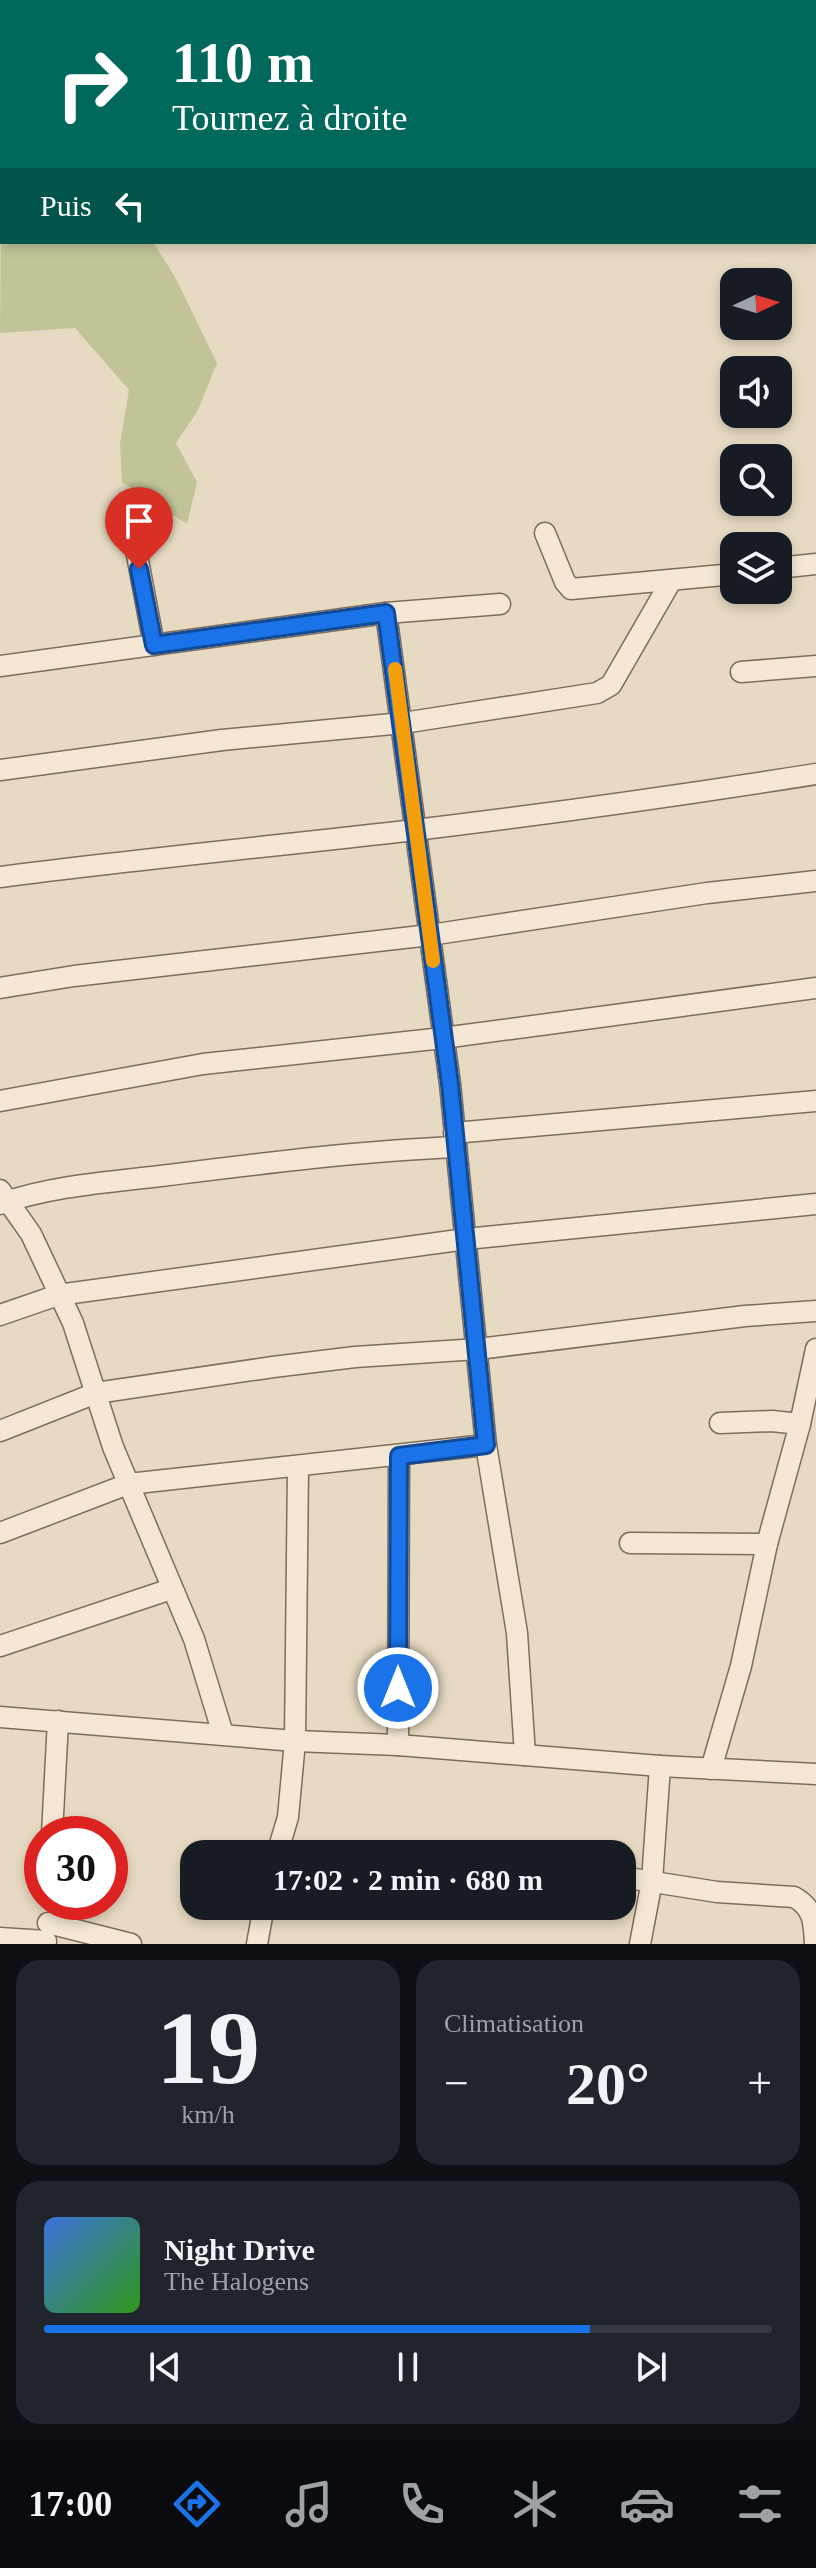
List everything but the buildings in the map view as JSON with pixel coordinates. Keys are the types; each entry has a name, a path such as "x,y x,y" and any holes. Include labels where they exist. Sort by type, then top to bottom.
{"street":[{"path":"130,518 154,645"},
{"path":"545,533 565,582 571,589 720,576"},
{"path":"792,567 816,564"},
{"path":"0,770 222,740 403,723 597,693 611,685 671,581"},
{"path":"0,666 386,613 500,604"},
{"path":"386,613 443,1038 486,1445 517,1633 525,1755"},
{"path":"741,672 816,666"},
{"path":"0,877 200,851 415,830 816,774"},
{"path":"0,988 74,976 430,935 707,893 816,881"},
{"path":"0,1101 203,1064 443,1038 816,988"},
{"path":"223,1734 194,1639 113,1447 73,1323 58,1295 46,1261 3,1199 286,1160 816,1101"},
{"path":"0,1315 58,1295 466,1239 816,1204"},
{"path":"0,1431 96,1393 355,1357 478,1349 745,1316 816,1311"},
{"path":"711,1769 741,1666 767,1544 800,1424 816,1349"},
{"path":"720,1423 772,1421 800,1424"},
{"path":"0,1533 128,1484 486,1445"},
{"path":"398,1745 399,1456"},
{"path":"281,1840 288,1817 295,1741 298,1466"},
{"path":"630,1543 767,1544"},
{"path":"0,1646 171,1589"},
{"path":"0,1717 295,1741 398,1745 660,1766 816,1774"},
{"path":"53,1816 58,1721"},
{"path":"640,1944 652,1881 660,1766"},
{"path":"636,1879 717,1892 794,1897 811,1911 815,1944"},
{"path":"257,1944 261,1920"},
{"path":"0,1938 46,1936 131,1944"}],"green space":[{"path":"1,244 154,244 175,277 217,363 198,410 176,443 197,482 187,524 122,482 120,444 129,390 75,328 0,333"}],"slow traffic":[{"path":"395,669 433,961"}],"route":[{"path":"139,569 154,645 386,613 450,1084 486,1445 399,1456 398,1688"}]}
